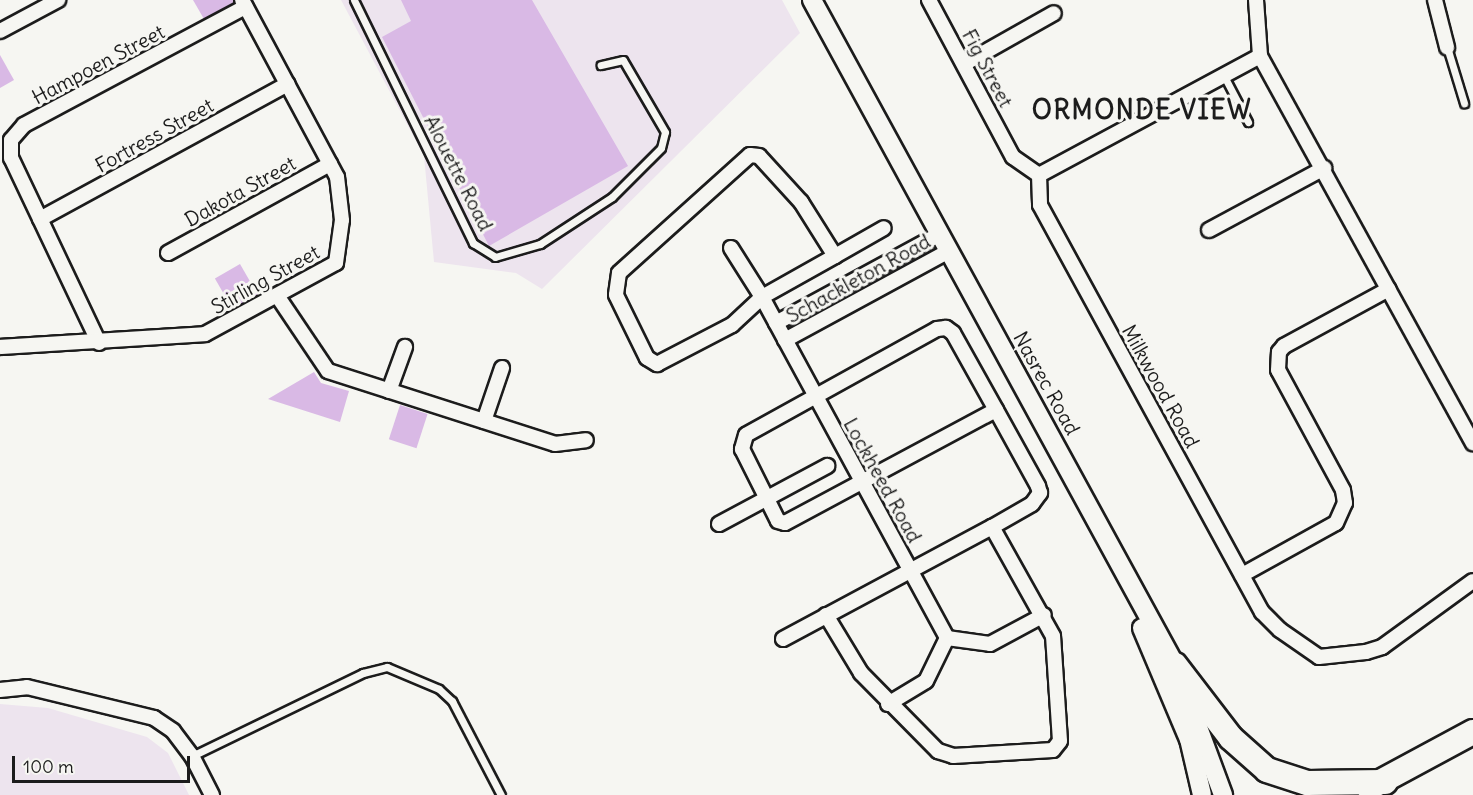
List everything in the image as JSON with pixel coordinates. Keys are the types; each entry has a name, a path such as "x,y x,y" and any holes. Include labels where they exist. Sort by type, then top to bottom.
{"highway":[{"path":"1175,665 1239,747 1267,770 1307,783 1384,782"},
{"path":"1353,795 1384,782 1473,732"}],"main road":[{"name":"Nasrec Road","path":"801,0 1175,665 1223,795"},
{"name":"Nasrec Road","path":"812,0 1137,618 1189,739 1199,789"}],"street":[{"path":"1,28 58,0"},
{"name":"Fig Street","path":"929,0 1013,157 1040,175"},
{"path":"1256,0 1260,56 1324,168 1473,443"},
{"path":"1435,0 1448,47"},
{"name":"Stirling Street","path":"0,347 99,343 205,334 328,269 338,259 341,192 330,164 244,3"},
{"name":"Hampoen Street","path":"99,343 9,152 18,130 244,3"},
{"path":"964,64 1054,13"},
{"path":"1040,175 1260,56"},
{"name":"Fortress Street","path":"40,219 288,84"},
{"path":"835,256 801,202 759,156 750,155 615,279 616,295 647,358 654,364 732,325 762,297 835,256 884,228"},
{"name":"Dakota Street","path":"168,253 330,164"},
{"path":"1209,230 1324,168"},
{"name":"Milkwood Road","path":"1040,175 1040,205 1242,575 1270,621 1306,651 1319,657 1366,652 1382,646 1473,581"},
{"name":"Schackleton Road","path":"776,323 855,280 940,245"},
{"name":"Schackleton Road","path":"785,340 864,297 940,245"},
{"name":"Lockheed Road","path":"731,248 762,297 947,638"},
{"path":"855,280 864,297"},
{"path":"1242,575 1336,522 1345,503 1343,490 1278,370 1279,352 1284,346 1389,289"},
{"path":"278,297 324,368 388,391 555,444 586,440"},
{"path":"783,639 910,569 992,528 1032,504 1040,493 996,410 953,333 942,328 749,432 743,440 742,449 778,521 785,523 862,484 996,410"},
{"path":"388,391 405,348"},
{"path":"484,421 502,368"},
{"path":"718,524 827,466"},
{"path":"826,615 861,674 888,704 945,754 1053,750 1060,741 1053,636 1044,615 992,528"},
{"path":"888,704 926,681 947,638 990,644 1044,615"},
{"path":"0,690 27,687 154,718 173,731 192,756 212,795"}],"lane":[{"name":"Alouette Road","path":"354,0 473,243 495,256 540,244 603,203 661,148 665,132 623,60 601,65"},
{"path":"1448,47 1464,103"},
{"path":"1224,76 1248,122"},
{"path":"192,756 363,673 387,667 439,689 452,700 501,795"}],"shaded area":[{"path":"341,0 782,0 800,33 542,289 516,273 434,262 424,156"},
{"path":"0,704 48,708 147,737 168,753 189,795 0,795"}],"building":[{"path":"193,0 233,0 234,3 204,19"},
{"path":"401,0 532,0 628,166 489,246 382,37 411,21"},
{"path":"0,55 14,80 0,88"},
{"path":"240,264 258,295 233,310 215,278"},
{"path":"314,372 321,383 349,391 340,422 268,399"},
{"path":"400,405 428,414 416,448 389,439"}],"district":[{"name":"ORMONDE VIEW","path":"1142,110"}]}
